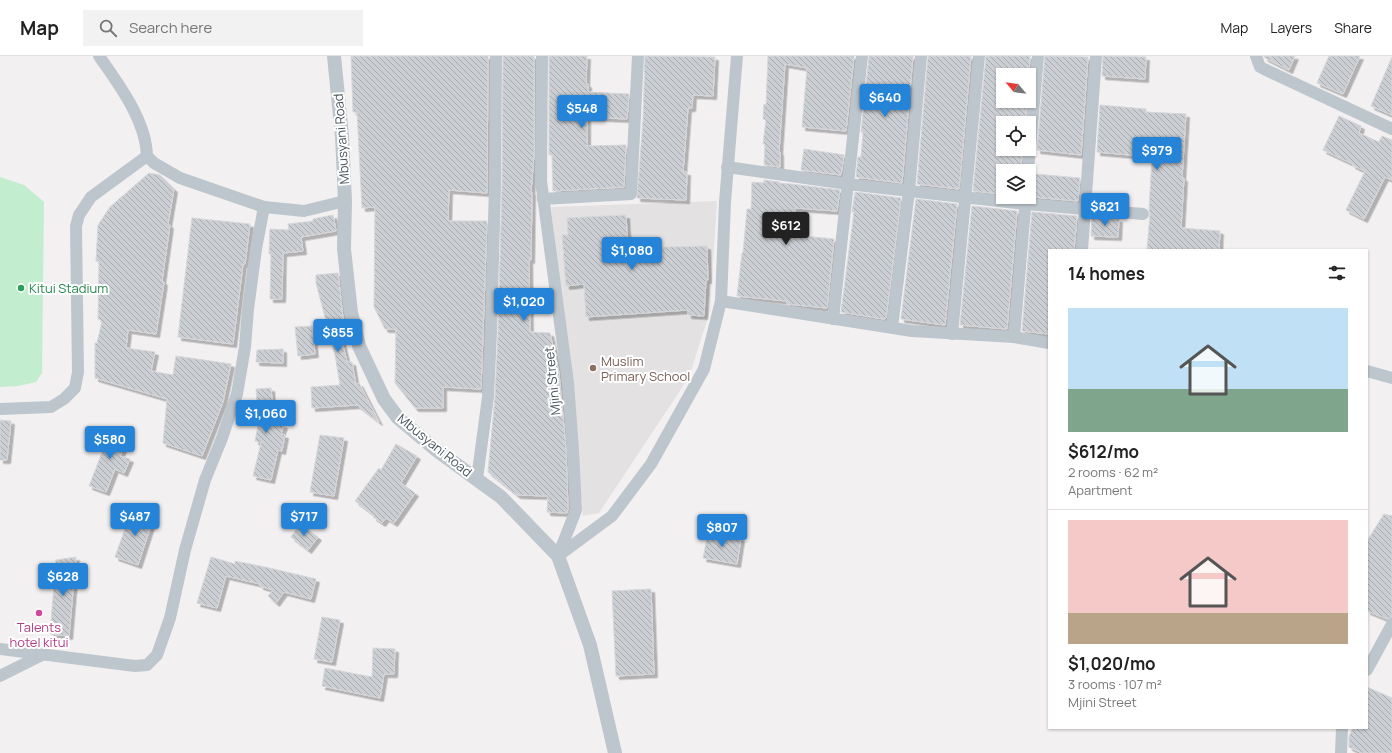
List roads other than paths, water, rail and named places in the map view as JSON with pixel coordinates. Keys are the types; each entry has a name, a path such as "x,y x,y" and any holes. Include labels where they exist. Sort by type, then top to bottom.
{"street":[{"path":"99,56 135,111 147,145 147,156 154,163 180,178 264,207 304,211 345,202"},
{"name":"Mbusyani Road","path":"334,56 342,136 345,202 344,249 352,312 359,346 384,399 398,418 435,449 502,497 558,556 590,645 615,753"},
{"path":"477,479 488,397 491,339 495,185 496,56"},
{"name":"Mjini Street","path":"542,56 541,181 568,383 576,503 576,510 558,556"},
{"path":"543,199 631,194 638,56"},
{"path":"558,556 612,516 651,464 704,369 721,301 727,167 737,56"},
{"path":"833,319 862,56"},
{"path":"892,328 909,191 921,56"},
{"path":"952,334 964,196 979,56"},
{"path":"1029,164 1038,56"},
{"path":"1082,249 1096,56"},
{"path":"1256,56 1260,67 1392,129"},
{"path":"0,408 51,407 64,399 75,388 78,372 76,226 79,215 90,197 147,156"},
{"path":"727,167 848,184 996,198"},
{"path":"1036,202 1085,210 1143,214"},
{"path":"1014,337 1026,204"},
{"path":"0,649 135,666 147,665 157,655 170,618 185,550 205,480 222,438 237,394 245,347 255,257 264,207"},
{"path":"721,301 912,331 1014,337 1048,343"},
{"path":"1368,372 1392,378"},
{"path":"1368,668 1392,624"},
{"path":"0,676 42,655"},
{"path":"1341,753 1342,729"}],"place":[{"name":"Kitui Stadium","path":"21,288"},
{"name":"Muslim Primary School","path":"593,368"},
{"name":"Talents hotel kitui","path":"39,613"}]}
